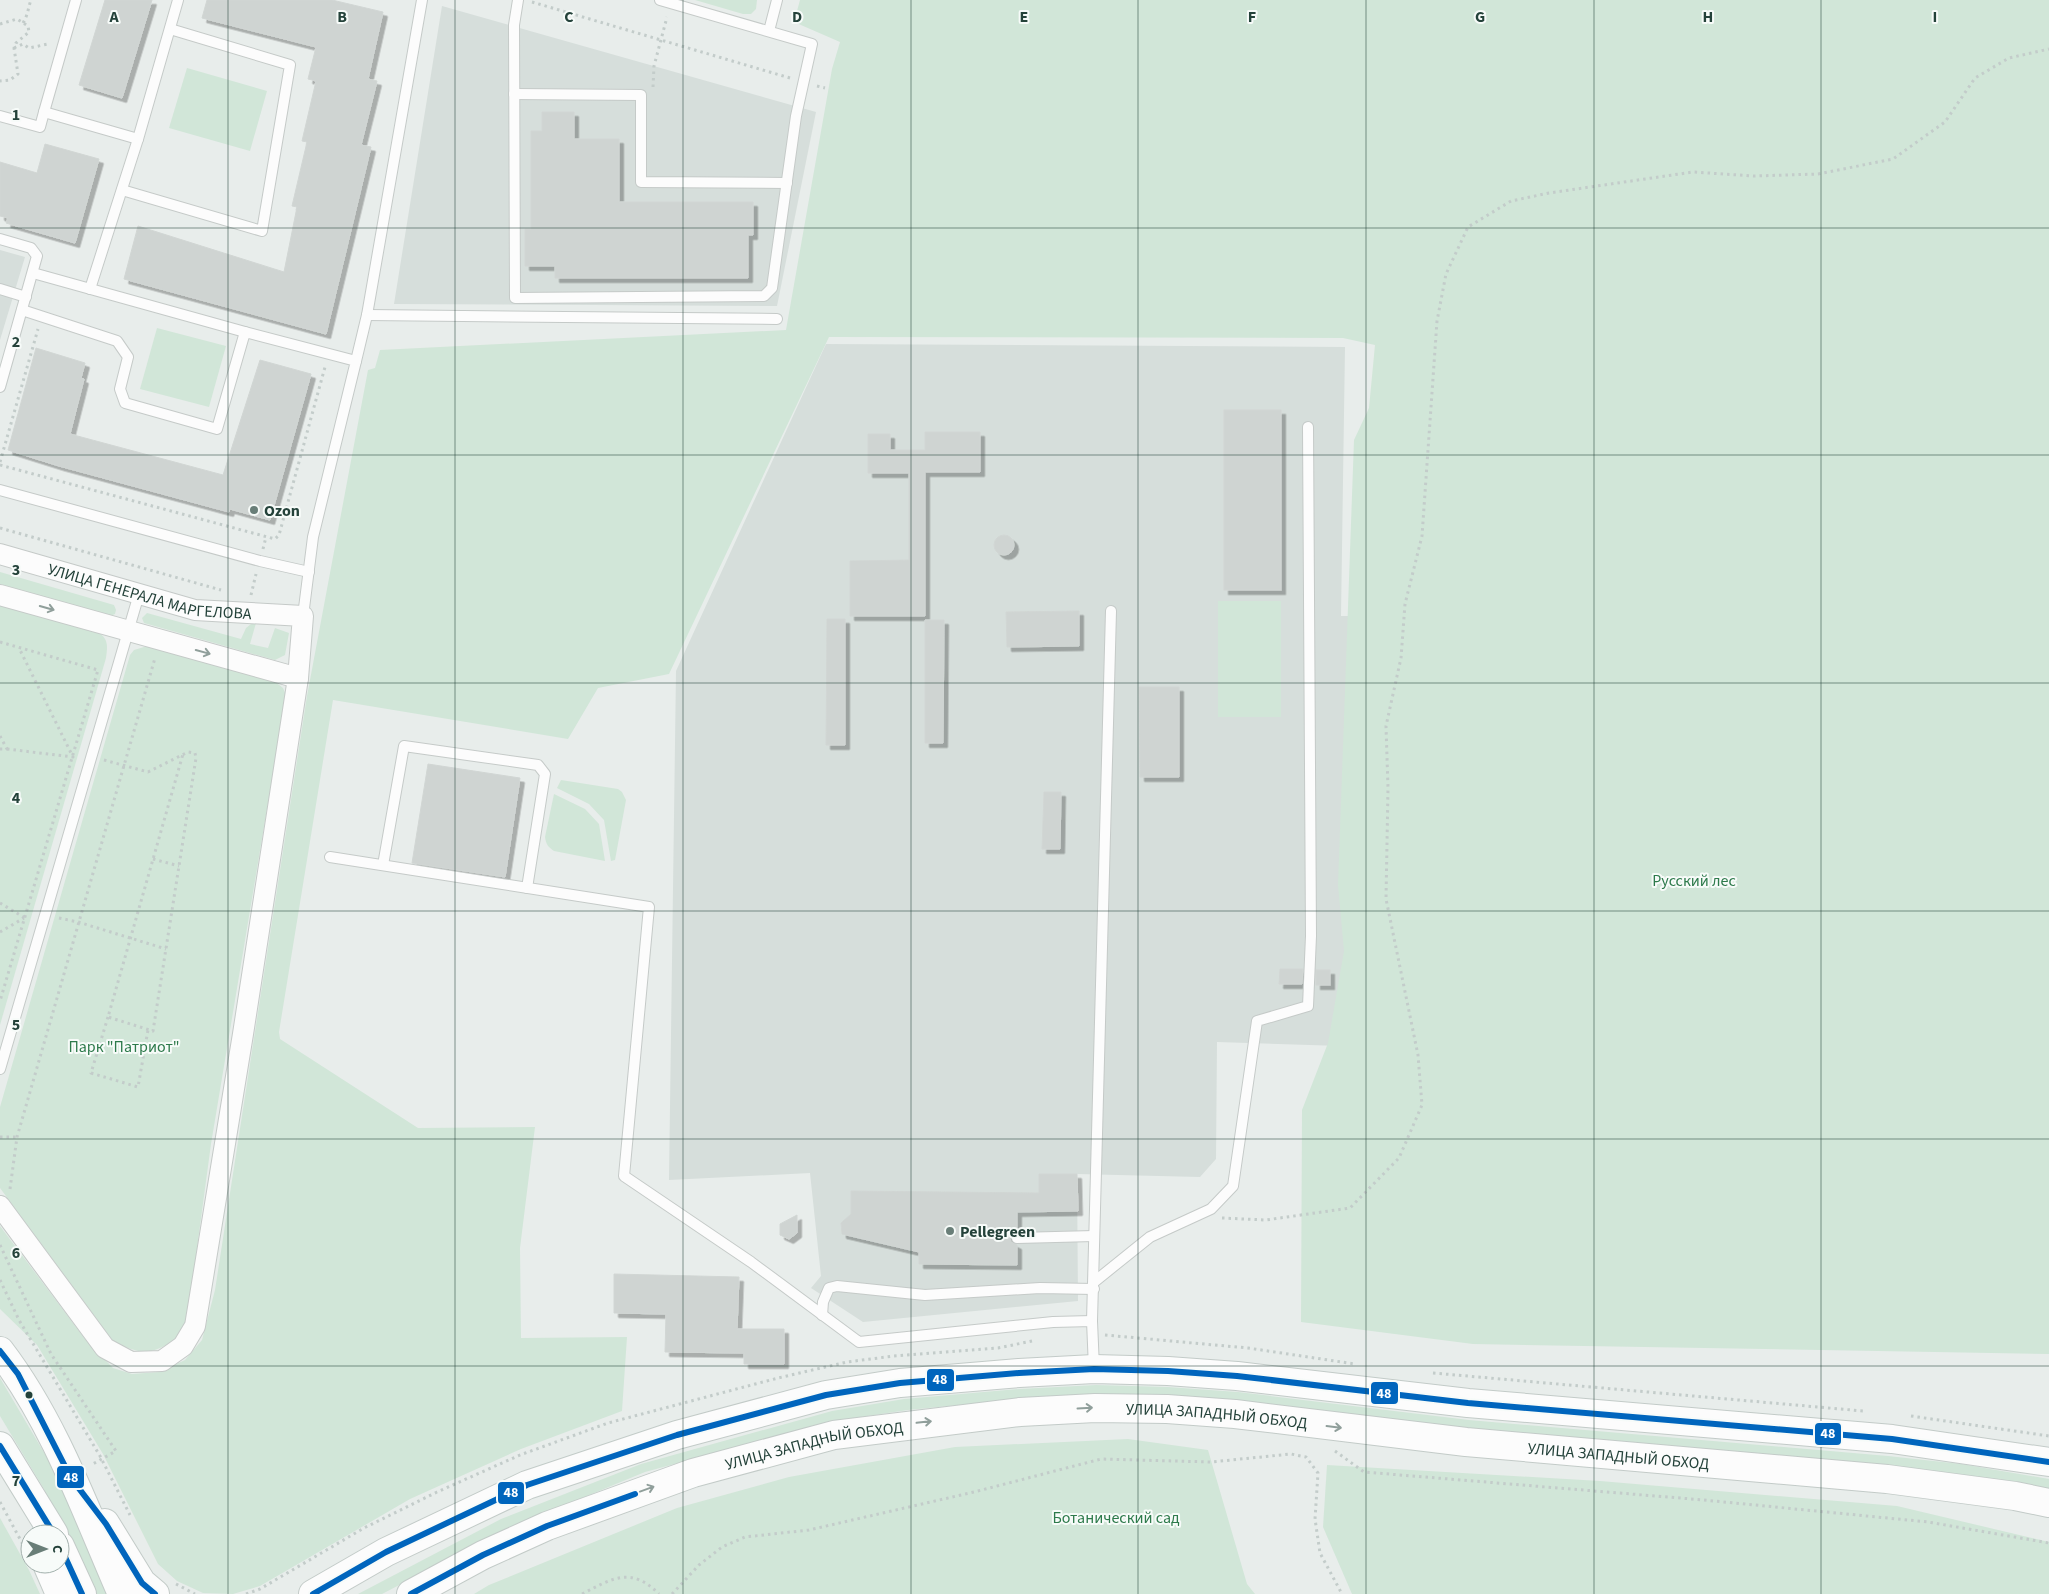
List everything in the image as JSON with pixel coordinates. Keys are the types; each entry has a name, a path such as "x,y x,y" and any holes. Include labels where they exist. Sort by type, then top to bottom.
{"main road":[{"path":"0,1351 18,1374 54,1442 122,1594"},
{"path":"313,1594 386,1552 528,1485 677,1435 826,1395 900,1383 1094,1369 1168,1371 1238,1376 1468,1403 1892,1439 2049,1462"},
{"name":"УЛИЦА ЗАПАДНЫЙ ОБХОД","path":"411,1594 483,1555 548,1526 693,1473 834,1435 1020,1412 1095,1408 1167,1409 1236,1414 1466,1442 1887,1479 2015,1496 2049,1503"},
{"path":"0,1446 48,1524"},
{"path":"71,1478 106,1524 142,1583 163,1587"},
{"path":"22,1481 33,1524"},
{"path":"70,1568 82,1594"},
{"path":"51,1574 60,1594"}],"street":[{"name":"УЛИЦА ГЕНЕРАЛА МАРГЕЛОВА","path":"0,554 195,610 303,616"},
{"path":"0,595 298,678"},
{"path":"2,1209 105,1348 131,1362 162,1361 183,1346 195,1326 243,1034 298,678 303,616"}],"lane":[{"path":"0,116 40,127 76,0"},
{"path":"90,289 138,139 178,0"},
{"path":"303,616 313,537 367,315 422,0"},
{"path":"518,0 514,25 515,298 764,296 772,288 796,116 812,44 660,0"},
{"path":"769,31 777,0"},
{"path":"122,190 262,231 290,65 170,29"},
{"path":"514,94 641,95 641,182 788,183"},
{"path":"44,112 138,139"},
{"path":"0,239 31,248 36,256 0,387"},
{"path":"32,273 356,361"},
{"path":"0,289 26,297"},
{"path":"22,310 117,341 128,357 120,389 125,403 217,429 245,332"},
{"path":"367,315 778,319"},
{"path":"822,1315 823,1302 829,1288 837,1286 925,1295 1094,1286 1150,1237 1210,1209 1234,1186 1257,1020 1308,1006 1311,936 1308,427"},
{"path":"0,490 260,561 310,572"},
{"path":"0,1068 139,594"},
{"path":"1094,1369 1092,1321 1111,612"},
{"path":"383,865 404,746 538,765 545,774 527,888"},
{"path":"330,857 649,907 624,1176 751,1262 859,1342 1053,1322 1092,1321"},
{"path":"1018,1238 1094,1236"}],"path":[{"path":"23,23 27,17 31,0"},
{"path":"524,0 825,88"},
{"path":"653,95 654,66 672,3"},
{"path":"0,24 16,19 28,26 28,32 16,43 14,48 18,74 10,80 0,81"},
{"path":"14,48 23,44 28,48 44,44 62,47"},
{"path":"1186,1220 1226,1218 1266,1220 1350,1208 1399,1158 1422,1105 1418,1054 1386,899 1388,788 1386,726 1401,658 1405,604 1422,536 1436,321 1446,274 1468,227 1511,200 1549,193 1693,172 1754,176 1818,174 1893,159 1945,122 1975,78 2009,58 2049,48"},
{"path":"790,87 791,78"},
{"path":"42,316 0,464 274,539 279,536 328,354"},
{"path":"0,528 231,593"},
{"path":"250,598 266,537"},
{"path":"2,1209 9,1195 16,1137 159,640"},
{"path":"0,642 98,670 0,1001"},
{"path":"19,648 73,757"},
{"path":"0,736 7,749"},
{"path":"0,749 73,757"},
{"path":"74,752 148,772 183,754 192,752 195,753 196,758 153,1031 108,1017"},
{"path":"148,1030 138,1087 91,1073 183,754"},
{"path":"153,859 179,866"},
{"path":"0,903 24,918"},
{"path":"26,912 78,922 166,949"},
{"path":"0,932 24,918"},
{"path":"0,1137 16,1137"},
{"path":"0,1280 18,1320 100,1456 132,1519"},
{"path":"1334,1450 1364,1472 1694,1499 1928,1522 2049,1543"},
{"path":"672,1594 699,1565 722,1547 744,1537 809,1530 983,1490 1101,1459 1211,1462 1291,1454 1306,1457 1318,1473 1315,1519 1320,1553 1342,1594"},
{"path":"0,1502 20,1540"},
{"path":"582,1594 624,1575 647,1581 659,1594"},
{"path":"163,1587 195,1594"}],"shaded area":[{"path":"442,6 816,112 777,306 394,304"},
{"path":"0,250 25,257 0,340"},
{"path":"826,344 1345,347 1341,616 1359,616 1341,1046 1217,1042 1216,1159 1200,1177 1077,1174 1078,1301 863,1322 811,1288 821,1276 810,1173 669,1180 676,671"}],"green space":[{"path":"695,0 757,0 756,9 751,14 743,14"},
{"name":"Русский лес","path":"800,0 2049,0 2049,1354 1473,1344 1301,1322 1302,1110 1328,1043 1344,951 1338,885 1354,440 1369,408 1375,345 1343,338 829,337 669,674 598,688 568,739 333,700 279,1032 280,1039 418,1128 535,1127 520,1248 521,1338 627,1337 622,1411 521,1449 410,1499 260,1586 233,1594 203,1593 177,1581 158,1564 103,1454 37,1345 0,1309 0,1226 85,1339 113,1368 132,1374 159,1372 185,1360 202,1340 215,1290 307,696 368,370 375,368 380,350 786,330 832,69 840,42 794,22"},
{"path":"187,68 267,91 250,151 169,128"},
{"path":"157,328 226,346 209,407 140,389"},
{"path":"0,572 114,605 115,614 110,616 0,584"},
{"path":"1218,601 1281,601 1281,717 1218,717"},
{"path":"0,604 96,631 105,639 107,649 106,658 0,1025"},
{"path":"147,613 241,639 246,628 256,623 250,644 268,648 275,628 289,633 285,655 275,660 144,623 142,618"},
{"name":"Парк \"Патриот\"","path":"151,647 273,680 283,688 286,695 211,1144 186,1330 168,1344 152,1351 135,1350 113,1341 0,1188 0,1107 130,655 134,650"},
{"path":"561,780 618,789 622,792 626,800 615,860 611,861 604,820 589,804 557,788"},
{"path":"554,794 585,809 599,824 605,861 554,851 549,847 545,837"},
{"path":"0,1378 62,1483 113,1594 92,1594 70,1546 70,1524 60,1524 44,1489 0,1416"},
{"path":"1096,1385 1168,1387 1238,1392 1469,1420 1888,1456 1961,1464 2049,1479 2049,1489 1963,1475 1889,1466 1018,1399 908,1410 833,1421 645,1472 507,1529 382,1594 358,1594 501,1519 641,1464 832,1411 904,1399 1019,1389"},
{"name":"Ботанический сад","path":"1128,1439 1208,1450 1247,1584 1255,1594 474,1594 489,1585 677,1508 789,1477 955,1447"},
{"path":"1327,1465 1600,1481 1897,1506 2049,1542 2049,1594 1352,1594 1323,1527"},
{"path":"0,1518 20,1554 20,1574 31,1574 40,1594 0,1594"}],"building":[{"path":"105,0 152,0 122,98 79,85"},
{"path":"207,0 332,0 383,12 368,79 377,81 361,145 371,147 326,334 124,279 138,226 284,272 297,207 292,206 307,142 302,141 316,81 308,79 316,47 202,18"},
{"path":"542,112 574,112 574,139 619,139 619,202 753,202 753,235 748,235 748,278 555,278 555,266 525,266 525,229 531,229 531,131 542,131"},
{"path":"45,144 99,159 75,243 6,223 8,218 0,216 0,162 37,173"},
{"path":"36,348 85,363 81,378 84,379 70,434 223,475 260,360 311,374 270,520 230,509 229,512 59,466 8,450"},
{"path":"1224,410 1281,410 1281,590 1224,590"},
{"path":"925,432 980,432 980,472 925,472 925,616 850,616 850,561 909,560 909,473 868,473 868,434 890,434 890,450 925,450"},
{"path":"1004,535 1011,538 1014,545 1011,552 1004,555 997,552 994,545 997,538"},
{"path":"1079,611 1079,646 1007,647 1006,612"},
{"path":"827,619 845,619 845,745 826,745"},
{"path":"925,620 944,620 943,743 925,743"},
{"path":"1139,687 1179,687 1179,777 1140,777"},
{"path":"428,764 520,778 505,877 412,863"},
{"path":"1044,792 1061,792 1060,849 1042,849"},
{"path":"1280,969 1303,969 1302,984 1279,984"},
{"path":"1316,970 1330,970 1330,985 1316,985"},
{"path":"1039,1174 1077,1174 1078,1211 1017,1212 1017,1231 1013,1232 1010,1238 1011,1242 1017,1245 1017,1265 919,1264 919,1252 842,1234 841,1223 851,1214 851,1191 1039,1193"},
{"path":"797,1215 797,1233 789,1239 780,1235 780,1224"},
{"path":"614,1274 739,1277 737,1329 784,1329 784,1364 744,1364 744,1353 665,1352 666,1314 614,1313"}],"transit line":[{"name":"48","path":"0,1351 18,1374 71,1478 106,1524 142,1583 155,1594"},
{"name":"48","path":"313,1594 386,1552 527,1485 677,1435 826,1395 900,1383 1019,1373 1094,1369 1168,1371 1237,1376 1468,1403 1892,1439 2049,1462"},
{"name":"48","path":"0,1446 48,1524"},
{"name":"48","path":"411,1594 483,1555 547,1526 635,1494"},
{"name":"48","path":"70,1568 82,1594"}],"place":[{"name":"Ozon","path":"254,510"},
{"name":"Pellegreen","path":"950,1231"}]}
